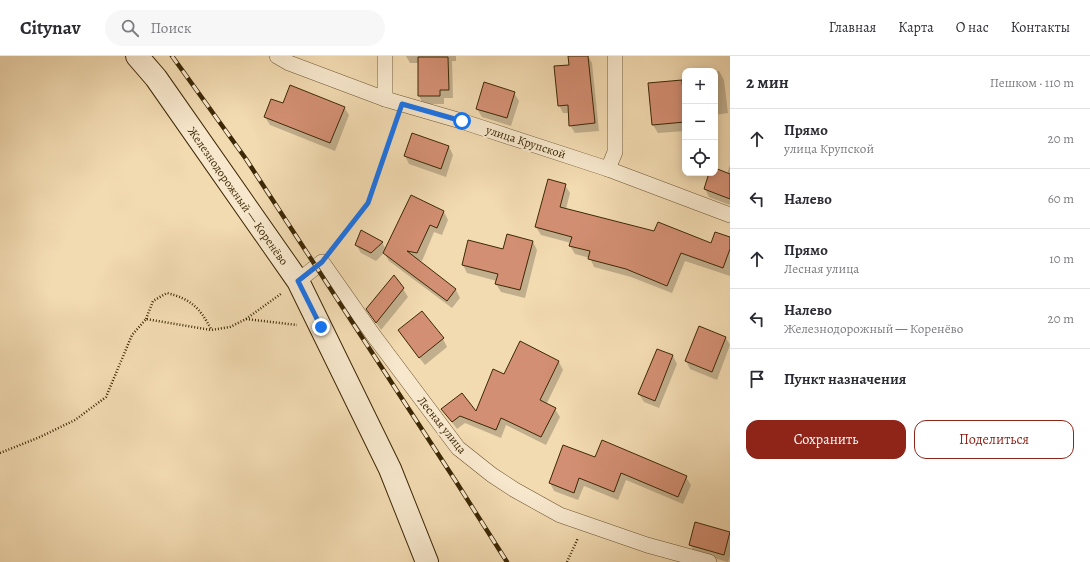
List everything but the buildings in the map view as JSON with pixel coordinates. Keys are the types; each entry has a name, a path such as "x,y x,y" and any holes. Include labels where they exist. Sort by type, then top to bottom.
{"main road":[{"name":"Железнодорожный — Коренёво","path":"137,56 156,78 298,281 390,469 428,562"}],"street":[{"name":"улица Крупской","path":"277,56 290,63 385,99 469,124 608,169 730,215"},
{"path":"385,56 385,99"},
{"path":"608,169 615,152 615,56"},
{"path":"298,281 322,262"},
{"name":"Лесная улица","path":"322,262 374,336 458,448 492,476 560,515 647,545 709,562"}],"path":[{"path":"322,262 368,203 402,104"},
{"path":"146,319 212,330 230,326 246,319 298,281"},
{"path":"0,453 40,437 75,420 106,396 132,335 146,319 153,301 167,293 181,297 196,307 204,316 212,330"},
{"path":"246,319 321,327"},
{"path":"567,562 584,523"}],"railway":[{"path":"172,56 246,159 507,562"}],"route":[{"path":"321,327 298,281 322,262 368,203 402,104 462,121"}]}
